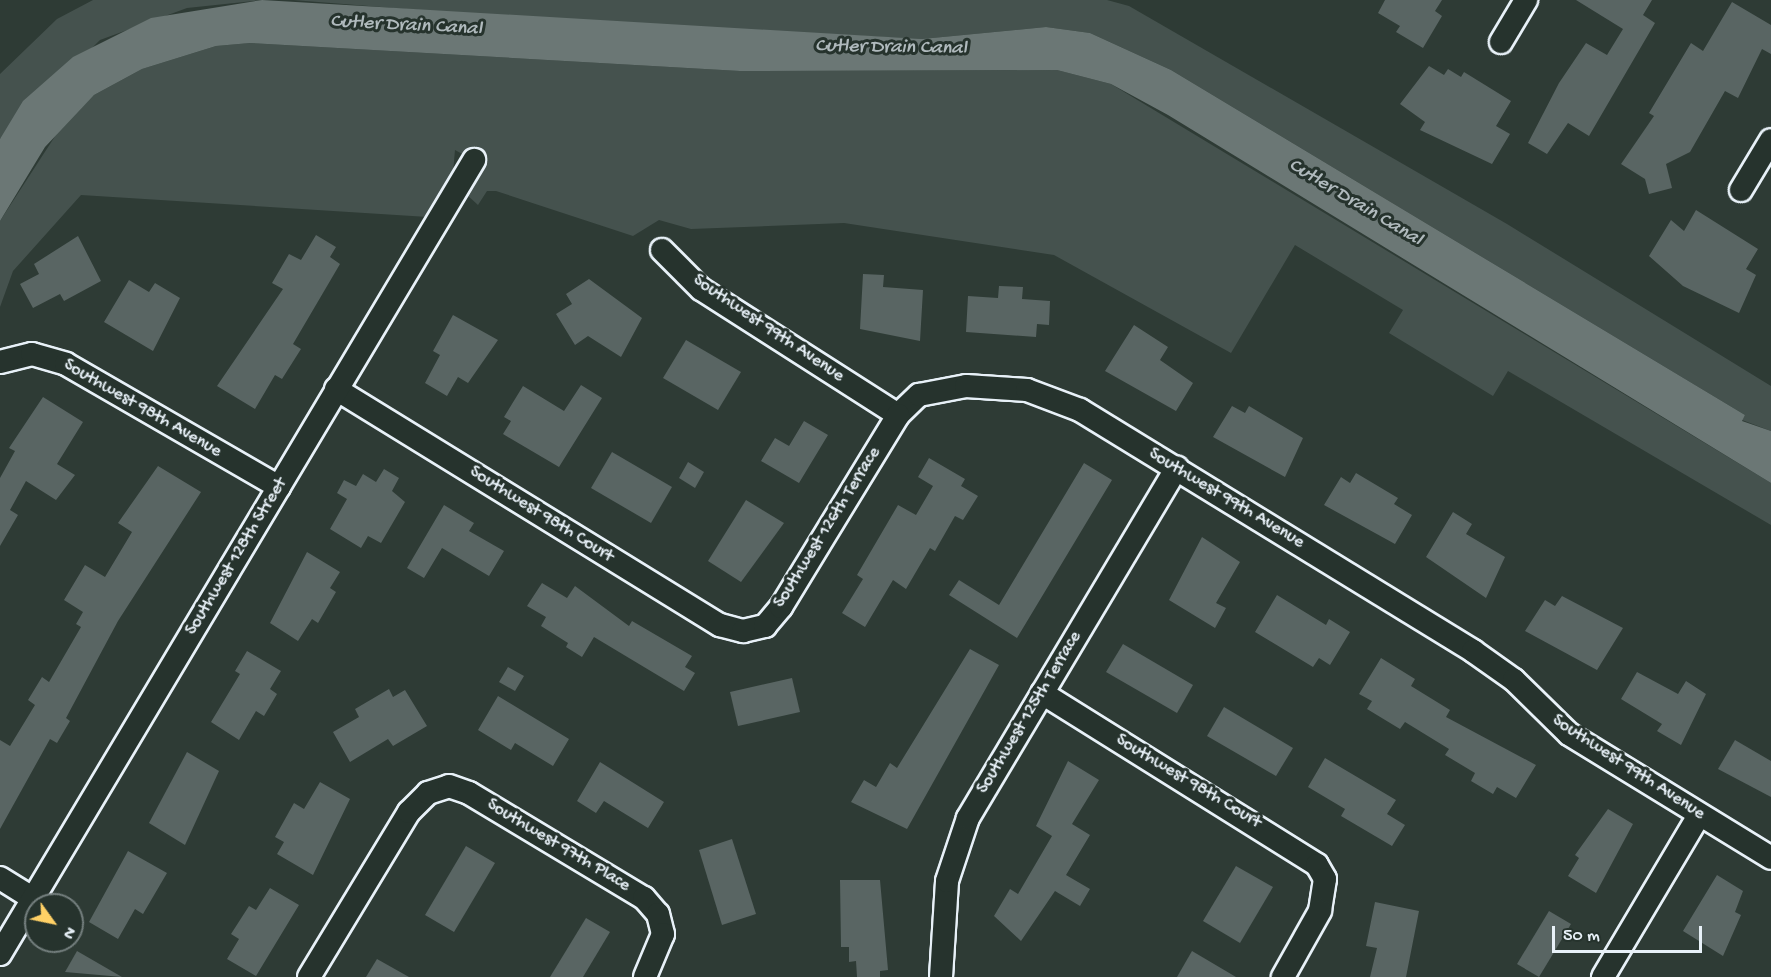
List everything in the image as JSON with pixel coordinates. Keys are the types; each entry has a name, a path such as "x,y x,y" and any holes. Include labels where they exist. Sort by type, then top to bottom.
{"street":[{"path":"1501,42 1526,0"},
{"path":"1741,190 1771,140"},
{"name":"Southwest 128th Street","path":"37,893 474,160"},
{"name":"Southwest 99th Avenue","path":"662,250 701,289 898,415 919,395 935,390 980,386 1027,390 1071,406 1177,468 1473,651 1514,680 1569,734 1771,858"},
{"name":"Southwest 98th Avenue","path":"0,362 32,354 66,364 279,487"},
{"name":"Southwest 98th Court","path":"336,389 720,625 750,631"},
{"name":"Southwest 126th Terrace","path":"750,631 765,626 781,607 898,415"},
{"name":"Southwest 125th Terrace","path":"941,977 955,849 973,808 1177,468"},
{"name":"Southwest 98th Court","path":"1042,693 1303,853 1325,879 1320,911 1283,977"},
{"name":"Southwest 97th Place","path":"309,977 408,812 441,787 469,793 629,887 653,908 662,925 660,951 645,977"},
{"path":"1603,977 1699,815"},
{"path":"0,878 26,893"},
{"name":"Southwest 128th Street","path":"0,954 24,914"}],"shaded area":[{"path":"93,0 262,0 187,8 100,40 0,139 0,74 57,19"},
{"path":"293,0 1107,0 1129,6 1507,224 1771,386 1771,431 1742,420 1745,415 1171,70 1090,33 1046,27 922,39 532,19"},
{"path":"250,43 740,71 1057,70 1111,84 1771,483 1771,525 1508,371 1493,396 1389,333 1403,310 1295,245 1231,353 1054,255 844,223 691,229 659,220 633,236 496,191 487,191 478,205 466,194 484,166 455,150 453,172 428,217 81,195 13,271 0,307 0,221 63,124 94,95 142,69 216,46"}],"water":[{"name":"Cutler Drain Canal","path":"262,0 922,39 1046,27 1090,33 1171,70 1745,415 1742,421 1771,431 1771,483 1168,115 1111,84 1057,70 740,71 250,43 216,46 142,69 94,95 45,147 0,221 0,139 23,101 73,57 151,18"}],"building":[{"path":"1385,0 1442,0 1435,11 1442,16 1423,48 1396,32 1400,26 1378,13"},
{"path":"1576,0 1652,0 1643,15 1655,23 1589,136 1568,123 1547,154 1528,143 1559,83 1586,43 1607,55 1623,29"},
{"path":"1732,2 1771,25 1771,54 1762,49 1738,98 1725,91 1690,152 1666,164 1672,188 1649,194 1645,179 1621,164 1654,116 1649,113 1691,43 1703,51"},
{"path":"1429,66 1444,75 1448,69 1461,77 1464,72 1511,101 1496,126 1510,134 1492,164 1420,130 1425,122 1400,104"},
{"path":"1696,210 1758,249 1746,269 1756,275 1739,313 1683,286 1649,256 1671,220 1684,231"},
{"path":"316,235 336,247 330,257 340,264 293,344 301,349 282,379 275,375 255,409 217,386 283,289 272,283 289,254 301,260"},
{"path":"78,236 101,281 64,301 60,294 33,308 20,284 39,274 34,264"},
{"path":"863,274 884,275 883,287 923,290 920,341 860,329"},
{"path":"589,279 642,318 621,357 588,336 575,345 556,314 572,304 566,294"},
{"path":"129,280 149,292 155,283 180,298 153,351 104,322"},
{"path":"999,286 1023,287 1022,299 1050,301 1049,325 1037,324 1036,337 966,332 968,296 998,298"},
{"path":"453,315 498,340 468,383 458,377 447,396 425,383 440,355 433,351"},
{"path":"1134,325 1168,347 1160,360 1193,383 1176,411 1105,371"},
{"path":"686,340 741,372 718,410 663,378"},
{"path":"581,385 602,398 559,467 503,434 511,421 504,417 523,386 564,411"},
{"path":"43,397 83,422 57,464 75,475 56,500 26,481 10,510 18,515 0,546 0,478 15,451 9,448"},
{"path":"1232,406 1245,413 1249,406 1303,438 1285,477 1213,437"},
{"path":"804,421 828,435 799,483 761,461 775,438 789,446"},
{"path":"612,452 672,487 651,523 591,488"},
{"path":"929,458 965,479 961,486 978,496 963,520 955,516 935,551 930,548 906,589 893,580 865,627 842,613 863,579 857,575 898,505 916,515 933,486 918,477"},
{"path":"688,462 704,472 695,488 679,478"},
{"path":"1084,463 1112,480 1017,638 949,595 959,580 999,605"},
{"path":"158,466 201,492 118,621 66,718 70,721 57,743 50,739 0,829 0,740 10,746 35,705 28,700 42,677 49,682 81,627 76,624 83,612 64,600 85,565 105,577 132,532 118,523"},
{"path":"384,469 399,478 392,491 405,502 381,543 368,536 361,548 330,529 347,499 337,493 344,480 356,486 363,474 376,482"},
{"path":"1356,473 1398,498 1394,504 1412,515 1395,544 1324,505 1341,477 1350,483"},
{"path":"746,500 784,523 741,582 708,561"},
{"path":"444,505 474,523 469,531 504,551 489,576 442,548 424,578 407,568"},
{"path":"1453,512 1472,524 1466,534 1505,557 1486,598 1426,557"},
{"path":"1202,537 1240,562 1216,603 1226,608 1215,628 1169,600"},
{"path":"307,552 340,572 330,588 336,592 318,623 312,619 298,641 270,623"},
{"path":"542,583 567,598 575,586 629,626 632,621 692,656 685,667 695,673 684,691 594,637 582,657 566,647 568,643 541,626 546,617 527,606"},
{"path":"1277,595 1326,625 1329,619 1350,632 1330,665 1319,658 1313,667 1255,632"},
{"path":"1562,596 1623,628 1597,670 1525,631 1545,600 1555,606"},
{"path":"1123,644 1193,685 1177,713 1106,672"},
{"path":"970,649 999,665 907,829 851,802 864,780 876,787 890,763 897,768"},
{"path":"247,651 281,671 270,689 277,694 264,716 256,711 239,740 211,722 240,674 235,671"},
{"path":"1381,658 1415,679 1411,686 1450,710 1446,717 1536,765 1516,798 1497,787 1493,794 1471,781 1475,773 1445,755 1449,749 1405,722 1400,729 1367,709 1372,701 1359,694"},
{"path":"508,667 524,676 515,691 499,682"},
{"path":"1637,672 1678,694 1686,681 1706,694 1681,745 1657,731 1662,724 1621,699"},
{"path":"792,678 800,712 738,726 730,692"},
{"path":"389,689 393,697 405,690 427,726 393,746 388,739 350,762 333,732 359,717 355,709"},
{"path":"498,696 569,739 553,766 515,743 511,750 478,730"},
{"path":"1224,707 1293,748 1276,776 1207,736"},
{"path":"1735,740 1771,761 1771,797 1718,769"},
{"path":"187,752 219,771 185,845 149,823"},
{"path":"1325,758 1396,800 1387,814 1405,825 1392,846 1341,816 1345,809 1308,787"},
{"path":"1068,761 1099,780 1072,824 1090,835 1066,875 1090,889 1080,906 1055,891 1021,941 994,916 1010,889 1018,894 1052,836 1036,826"},
{"path":"600,762 664,802 648,828 604,801 596,813 577,801"},
{"path":"320,782 350,799 313,875 277,854 284,842 275,837 294,803 304,809"},
{"path":"1608,809 1633,824 1596,893 1568,876 1579,858 1575,855"},
{"path":"732,839 756,914 722,925 699,850"},
{"path":"466,846 495,863 454,932 425,915"},
{"path":"128,851 167,873 143,914 135,909 118,939 89,922"},
{"path":"1236,866 1273,887 1240,943 1203,921"},
{"path":"1717,875 1743,891 1735,912 1741,915 1723,956 1683,931"},
{"path":"840,880 880,880 888,970 880,971 880,977 857,977 856,961 849,962 849,947 841,947"},
{"path":"270,888 299,905 256,976 227,959 239,939 231,934 249,906 256,910"},
{"path":"1375,902 1419,911 1406,977 1370,977 1377,948 1366,946"},
{"path":"1549,911 1571,924 1539,977 1517,964"},
{"path":"586,918 610,932 583,977 550,977"},
{"path":"1192,951 1236,977 1177,977"},
{"path":"76,953 80,953 122,977 65,972"},
{"path":"377,959 409,977 366,977"}]}
